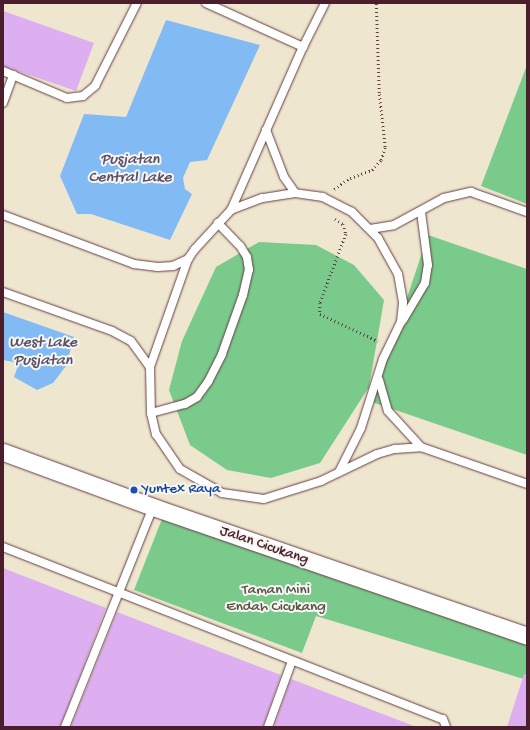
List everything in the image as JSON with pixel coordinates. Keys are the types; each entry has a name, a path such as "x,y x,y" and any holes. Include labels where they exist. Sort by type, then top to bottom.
{"street":[{"name":"Jalan Cicukang","path":"3,452 154,507 527,636"}],"lane":[{"path":"3,71 67,98 83,96 95,86 137,3"},
{"path":"206,3 303,47"},
{"path":"324,3 231,210 188,259 150,367 151,413 156,434 180,469 222,492 264,499 321,481 377,454 395,449 421,447 527,484"},
{"path":"3,103 13,75"},
{"path":"266,130 284,178 295,192"},
{"path":"231,210 262,198 295,192 323,197 352,212 370,229 398,274 403,302 401,322"},
{"path":"370,229 394,225 421,212 444,198 471,192 527,212"},
{"path":"339,472 361,428 378,379 383,359 401,322 425,283 428,265 421,212"},
{"path":"3,215 134,264 166,267 188,259"},
{"path":"151,413 185,404 197,397 208,382 222,354 243,295 249,270 247,257 240,246 218,223"},
{"path":"3,292 112,331 131,341 150,367"},
{"path":"378,379 388,411 421,447"},
{"path":"65,727 154,507"},
{"path":"3,547 443,719 446,727"},
{"path":"268,727 292,661"}],"path":[{"path":"376,3 380,93 385,147 381,160 372,170 350,178 323,197 324,209 346,230 320,303 320,314 390,346"}],"green space":[{"path":"527,65 527,204 481,186"},
{"path":"428,235 527,269 527,455 372,402"},
{"path":"259,242 316,245 354,265 384,300 369,387 320,463 271,478 227,470 190,445 169,390 182,341 216,267"},
{"name":"Taman Mini Endah Cicukang","path":"162,519 527,634 527,680 316,616 302,653 134,590"}],"water":[{"name":"Pusjatan Central Lake","path":"166,20 260,45 207,160 190,162 183,178 185,189 192,194 170,240 91,214 77,214 60,176 84,114 126,117"},
{"name":"West Lake Pusjatan","path":"3,312 74,337 66,366 53,383 37,390 14,377 19,363 3,360"}],"building":[{"path":"3,11 94,43 76,91 3,66"},
{"path":"3,568 106,608 60,727 3,727"},
{"path":"117,612 281,675 263,727 71,727"},
{"path":"524,674 527,675 527,727 507,727"},
{"path":"291,679 414,726 414,727 274,727"}],"place":[{"name":"Yuntex Raya","path":"134,490"}]}
